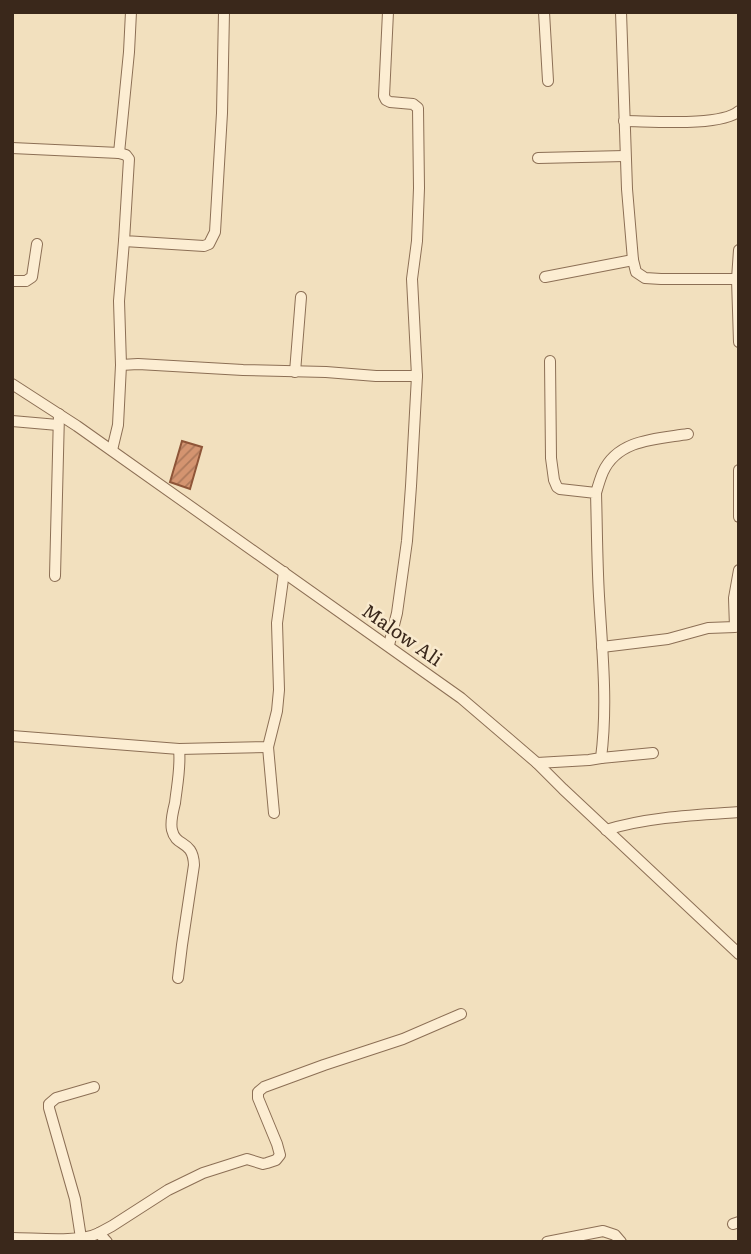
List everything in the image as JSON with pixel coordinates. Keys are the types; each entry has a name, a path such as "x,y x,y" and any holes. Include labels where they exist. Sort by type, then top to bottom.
{"street":[{"path":"119,153 131,12"},
{"path":"124,241 204,246 214,237 224,12"},
{"path":"387,12 384,96 390,102 415,104 419,113 419,201 412,279 417,376 407,541 397,612 388,645"},
{"path":"544,12 548,81"},
{"path":"621,12 625,156 636,272 645,278 661,279 737,278"},
{"path":"624,121 689,122 727,117 739,111"},
{"path":"12,148 119,153 126,155 128,159 119,301 121,365 118,425 111,450"},
{"path":"538,158 625,156"},
{"path":"12,281 26,281 32,277 37,244"},
{"path":"739,250 739,342"},
{"path":"545,276 633,260"},
{"path":"295,372 301,297"},
{"path":"550,361 551,458 554,480 560,489 596,493"},
{"path":"121,365 417,376"},
{"name":"Malow Ali","path":"12,384 59,420 111,450 461,698 537,763 739,954"},
{"path":"12,421 59,420 55,576"},
{"path":"601,758 604,728 596,493 603,472 617,453 637,442 688,434"},
{"path":"739,470 739,517"},
{"path":"602,647 668,639 708,628 737,627 734,598 739,569"},
{"path":"274,813 268,747 279,690 277,623 284,572"},
{"path":"12,736 179,749 268,747"},
{"path":"178,978 194,865 189,847 175,837 171,827 180,764 179,749"},
{"path":"537,763 653,752"},
{"path":"606,830 621,825 671,818 739,812"},
{"path":"12,1238 92,1236 168,1190 203,1173 247,1159 263,1164 276,1160 280,1155 277,1144 258,1098 258,1092 264,1087 403,1039 461,1014"},
{"path":"81,1238 75,1199 49,1104 56,1098 94,1087"},
{"path":"547,1242 603,1231 615,1235 621,1242"},
{"path":"99,1233 107,1242"}],"building":[{"path":"182,441 202,447 190,489 170,482"}]}
